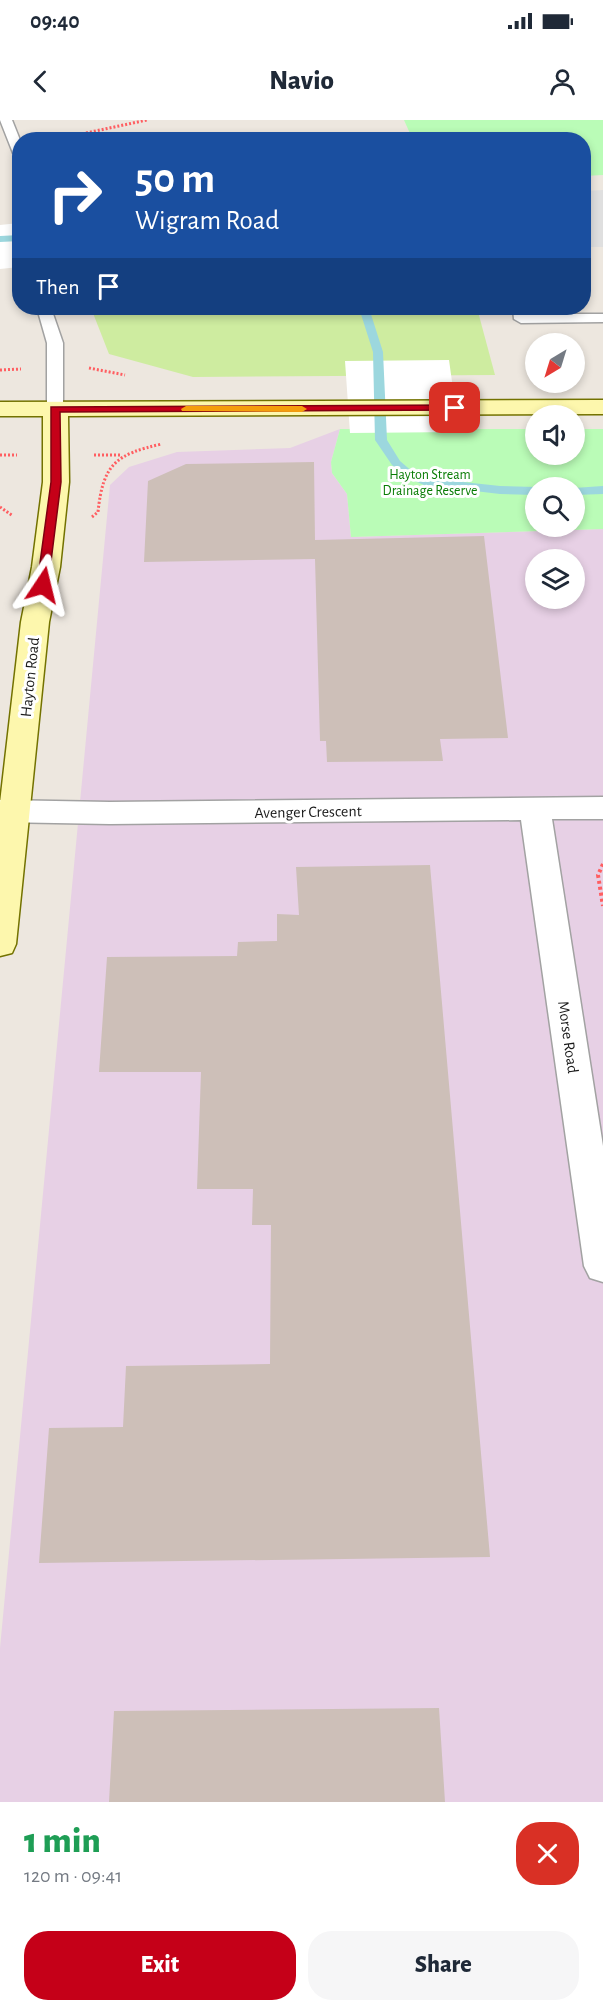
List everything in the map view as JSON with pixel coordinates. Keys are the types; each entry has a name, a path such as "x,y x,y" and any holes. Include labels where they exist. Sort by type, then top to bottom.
{"street":[{"path":"0,410 603,407"},
{"name":"Hayton Road","path":"0,945 7,811 35,622 46,567 56,482 55,409"},
{"name":"Avenger Crescent","path":"7,811 603,808"},
{"name":"Morse Road","path":"535,809 603,1266"}],"lane":[{"path":"5,120 12,135"},
{"path":"46,315 55,343 55,409"},
{"path":"521,315 522,319 603,318"}],"path":[{"path":"91,132 147,120"},
{"path":"98,512 104,472 122,455"},
{"path":"603,864 598,875 603,906"}],"shaded area":[{"path":"603,190 603,247 591,247 591,191"},
{"path":"340,429 331,462 332,473 347,494 351,537 525,531 525,537 585,537 585,530 603,529 603,1802 0,1802 0,1648 110,485 129,467 177,452 290,448"}],"green space":[{"path":"404,120 603,120 603,175 591,176 591,132 409,132"},
{"path":"94,315 479,315 495,375 193,377 109,354"},
{"name":"Hayton Stream Drainage Reserve","path":"340,429 525,429 525,465 585,465 585,429 603,429 603,529 585,530 585,477 525,477 525,531 351,537 347,494 332,473 331,462"}],"pier":[{"path":"12,224 12,268 0,269 0,225"},
{"path":"449,360 459,432 350,433 345,361"}],"building":[{"path":"314,462 315,540 484,536 508,738 440,739 443,761 327,762 326,741 320,741 315,559 144,562 148,481 186,464"},
{"path":"430,865 490,1557 39,1563 49,1428 123,1427 126,1366 270,1364 271,1225 252,1225 253,1189 197,1189 201,1072 99,1072 107,957 237,956 238,942 277,941 277,914 299,915 296,867"},
{"path":"439,1708 445,1802 109,1802 114,1711"}],"waterway":[{"path":"0,239 12,238"},
{"path":"366,315 378,352 381,440 396,463 410,475 424,481 525,491"},
{"path":"585,491 603,490"}],"slow traffic":[{"path":"186,409 302,409"}],"route":[{"path":"43,585 56,482 55,409 455,408"}]}
